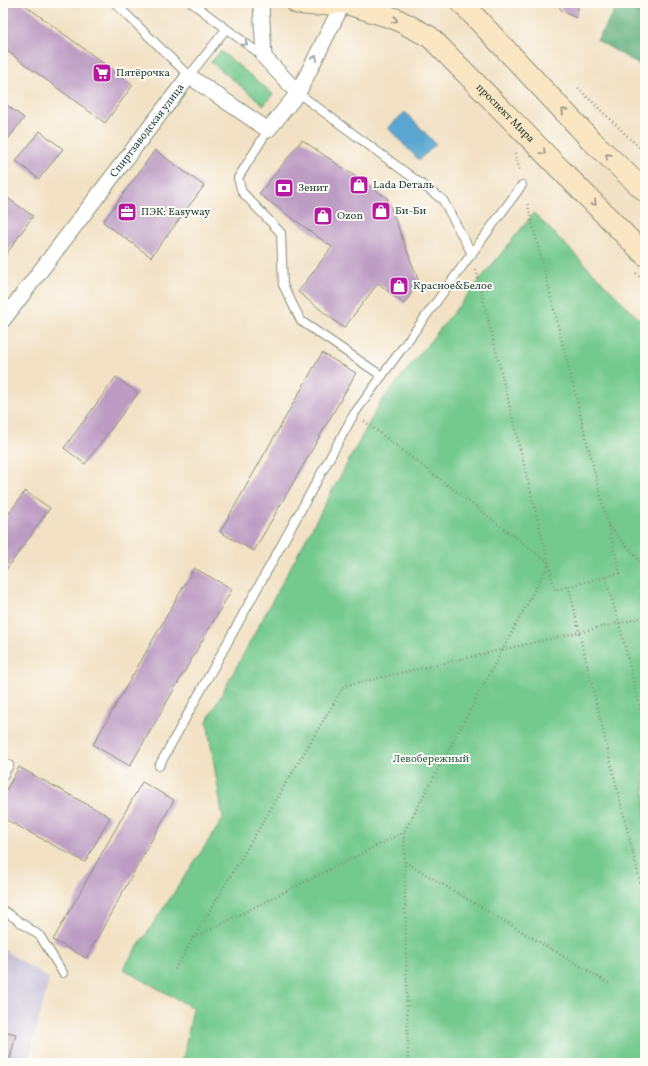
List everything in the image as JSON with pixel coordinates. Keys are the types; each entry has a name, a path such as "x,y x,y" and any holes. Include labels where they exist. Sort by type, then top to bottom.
{"main road":[{"path":"297,3 315,5 338,3"},
{"name":"проспект Мира","path":"344,3 396,19 430,36 645,255"},
{"path":"462,3 591,140 645,192"}],"street":[{"path":"262,3 264,57 298,93"},
{"path":"268,130 298,93 344,3"},
{"name":"Спиртзаводская улица","path":"3,320 189,76 268,130"}],"lane":[{"path":"115,3 189,76 226,29"},
{"path":"192,3 264,57"},
{"path":"298,93 443,200 472,254"},
{"path":"268,130 238,178 242,192 281,233 283,285 302,321 382,376"},
{"path":"159,766 354,414 522,185"},
{"path":"3,776 9,765"},
{"path":"3,910 40,936 63,973"}],"path":[{"path":"578,88 645,153"},
{"path":"472,254 555,590 620,573 514,149"},
{"path":"354,414 549,563"},
{"path":"608,525 645,567"},
{"path":"408,1063 404,832 549,563"},
{"path":"605,577 619,623 645,728"},
{"path":"569,586 645,902"},
{"path":"175,969 344,686 645,617"},
{"path":"192,939 404,832"},
{"path":"404,861 610,984"}],"shaded area":[{"path":"3,949 49,979 28,1063 3,1063"}],"green space":[{"path":"619,3 645,3 645,68 597,40"},
{"path":"221,51 273,94 264,105 211,62"},
{"name":"Левобережный","path":"534,213 645,325 645,1063 182,1063 193,1008 123,969 223,819 207,721 380,403"}],"water":[{"path":"405,112 436,144 419,160 388,128"}],"building":[{"path":"3,3 22,3 133,85 105,123 3,48"},
{"path":"557,3 579,3 576,18 562,11"},
{"path":"3,102 24,118 4,144 3,143"},
{"path":"40,131 63,149 39,179 16,161"},
{"path":"302,140 387,198 419,282 404,304 378,283 344,328 298,292 332,247 259,194"},
{"path":"155,150 204,186 151,257 103,222"},
{"path":"3,195 33,216 3,259"},
{"path":"322,353 356,373 254,551 220,532"},
{"path":"116,377 138,393 85,464 64,448"},
{"path":"25,491 50,508 3,574 3,522"},
{"path":"194,568 232,589 130,766 93,745"},
{"path":"19,767 110,817 85,862 3,818 3,796"},
{"path":"142,782 174,800 86,958 53,940"},
{"path":"3,1031 16,1034 9,1063 3,1063"}],"place":[{"name":"Пятёрочка","path":"102,73"},
{"name":"Lada Dеталь","path":"359,185"},
{"name":"Зенит","path":"284,188"},
{"name":"Би-Би","path":"381,211"},
{"name":"ПЭК: Easyway","path":"127,212"},
{"name":"Ozon","path":"323,216"},
{"name":"Красное&Белое","path":"399,286"}]}
